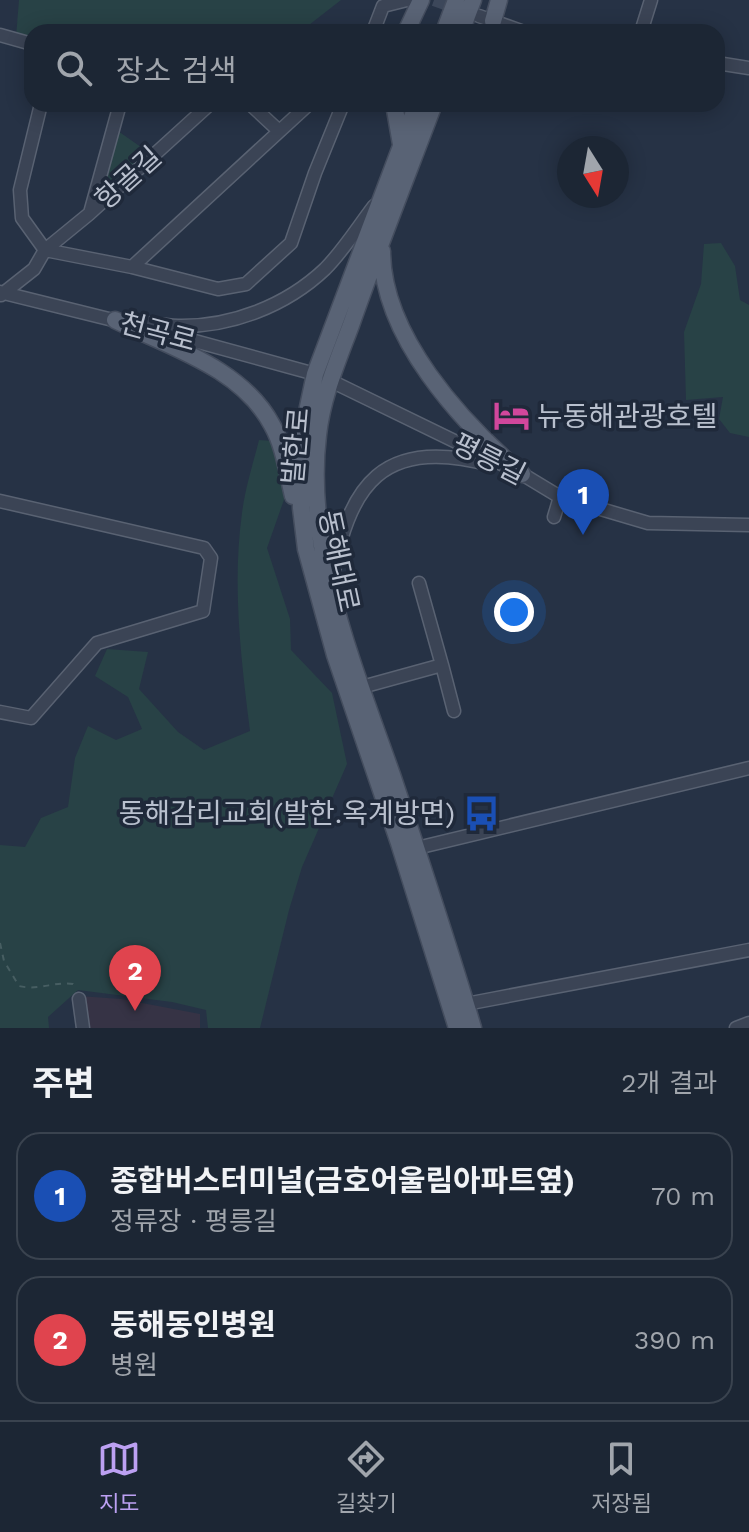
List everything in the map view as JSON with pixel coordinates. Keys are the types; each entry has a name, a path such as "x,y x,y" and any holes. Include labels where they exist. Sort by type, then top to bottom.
{"main road":[{"path":"410,24 421,0"},
{"path":"447,24 456,0"},
{"path":"464,24 473,0"},
{"path":"486,23 499,0"},
{"path":"395,112 401,144"},
{"name":"동해대로","path":"424,112 401,144 381,197 301,440 301,508 306,549 335,655 409,850 457,1028"},
{"name":"발한로","path":"427,112 382,241 323,377 318,434 319,527 332,586 409,850 473,1028"},
{"path":"382,241 382,271 388,294 419,357 476,433 522,474"},
{"path":"115,320 215,368 242,387 260,405 281,446 306,549"}],"street":[{"path":"376,24 383,6 407,0"},
{"path":"644,24 651,0"},
{"path":"0,35 24,42"},
{"path":"725,64 749,68"},
{"path":"39,112 20,190 22,218 45,250 132,267 218,289 246,284 291,243 340,112"},
{"path":"89,214 118,112"},
{"name":"항골길","path":"0,294 34,269 45,250 201,112"},
{"path":"259,112 279,131"},
{"path":"132,267 300,112"},
{"path":"115,320 179,326 222,322 260,310 298,292 326,268 381,197"},
{"name":"천곡로","path":"0,294 115,320 323,377"},
{"name":"평릉길","path":"323,377 522,474 560,497 648,523 749,525"},
{"path":"332,586 337,549 346,520 360,494 377,475 397,464 424,457 475,461 522,474"},
{"path":"554,517 560,497"},
{"path":"0,501 204,548 211,558 203,611 97,643 31,718 0,712"},
{"path":"419,583 454,711"},
{"path":"362,687 442,665"},
{"path":"409,850 749,768"},
{"path":"466,1004 749,950"},
{"path":"79,999 83,1028"},
{"path":"736,1028 749,1023"}],"path":[{"path":"0,943 8,969 19,986 37,989 60,983 73,984 79,999"}],"shaded area":[{"path":"79,996 121,999 200,1014 200,1028 88,1028"}],"green space":[{"path":"19,0 341,0 310,24 24,24 24,38 16,37"},
{"path":"118,131 148,152 100,197"},
{"path":"721,243 735,266 740,300 749,305 749,437 730,433 719,419 723,397 686,400 684,332 701,284 704,244"},
{"path":"259,440 286,442 286,494 267,548 290,619 291,650 332,693 347,764 302,867 260,1028 208,1028 206,1010 172,1002 78,990 48,1017 49,1028 0,1028 0,845 25,847 41,818 68,807 75,758 88,726 116,740 142,729 128,697 95,676 107,649 148,652 139,689 178,732 204,750 250,731 241,650 238,568 243,504"}],"tunnel":[{"path":"434,0 461,10"}],"place":[{"name":"뉴동해관광호텔","path":"511,416"},
{"name":"종합버스터미널(금호어울림아파트옆)","path":"583,535"},
{"name":"동해감리교회(발한.옥계방면)","path":"481,813"},
{"name":"동해동인병원","path":"135,1011"}]}
